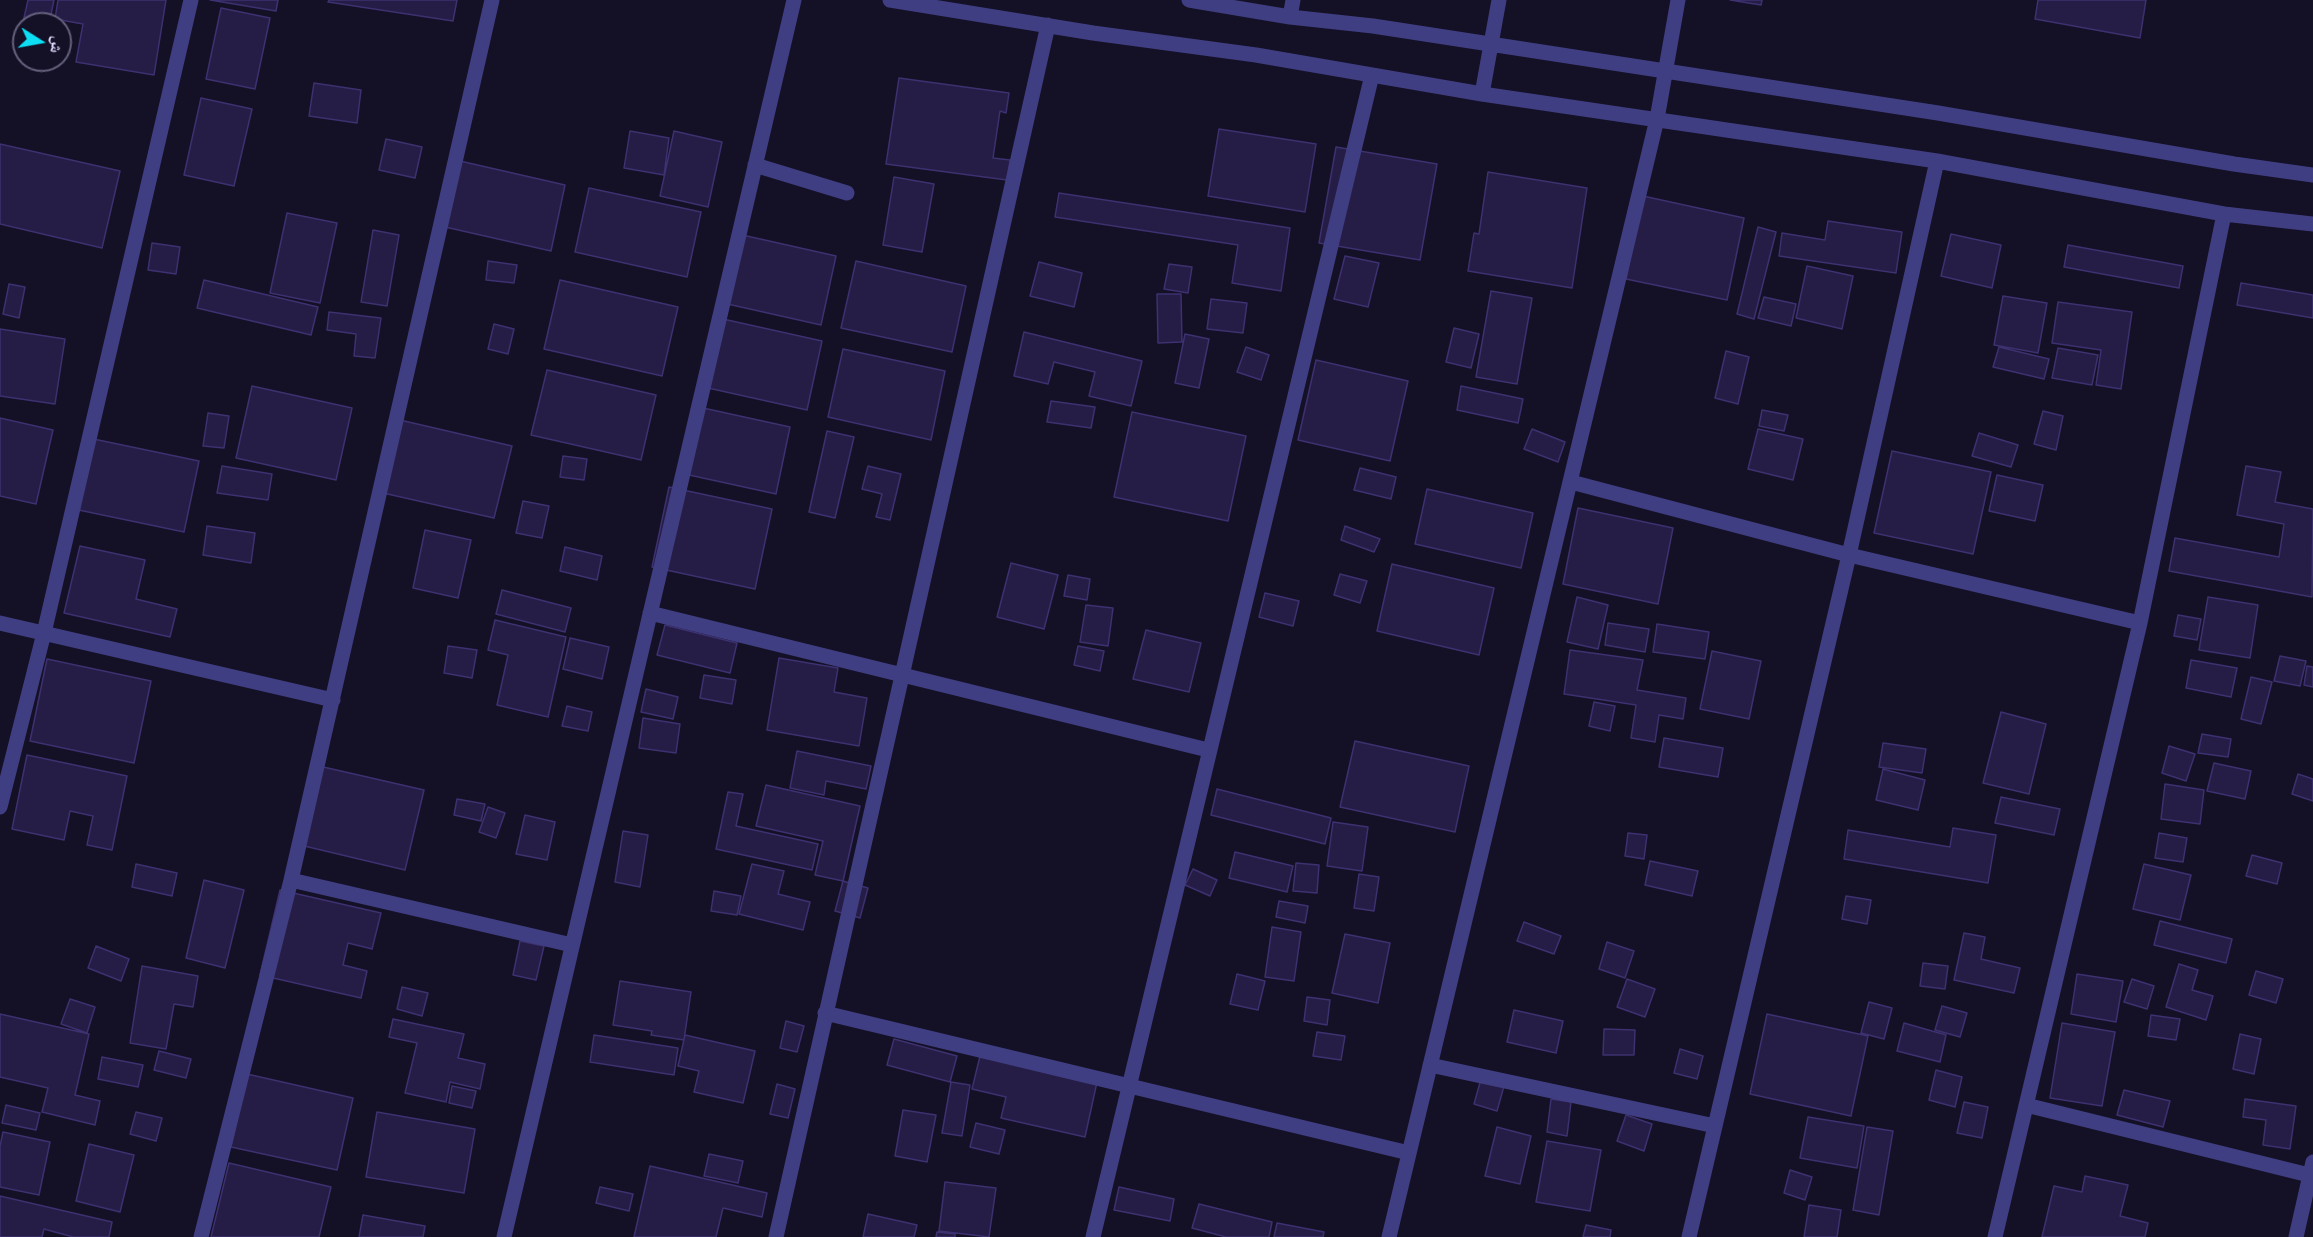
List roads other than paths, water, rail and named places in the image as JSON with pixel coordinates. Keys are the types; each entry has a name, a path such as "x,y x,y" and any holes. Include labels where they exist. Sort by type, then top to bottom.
{"street":[{"path":"0,807 44,633 191,0"},
{"path":"201,1237 291,880 492,0"},
{"path":"504,1237 794,0"},
{"path":"890,0 1256,55 1482,94 1937,161 2224,214 2313,224"},
{"path":"1189,0 1290,17 1373,26 1665,70 2313,175"},
{"path":"1290,17 1293,0"},
{"path":"1482,94 1499,0"},
{"path":"1389,1237 1657,119 1678,0"},
{"path":"776,1237 1048,25"},
{"path":"1093,1237 1208,750 1372,75"},
{"path":"1689,1237 1849,555 1937,161"},
{"path":"755,165 847,193"},
{"path":"1995,1237 2140,623 2224,214"},
{"path":"1571,482 1849,555 2140,623"},
{"path":"650,613 1208,750"},
{"path":"0,623 333,700"},
{"path":"291,880 572,945"},
{"path":"825,1013 1409,1153"},
{"path":"1430,1065 1715,1125"},
{"path":"2026,1105 2312,1171 2296,1237"}]}
